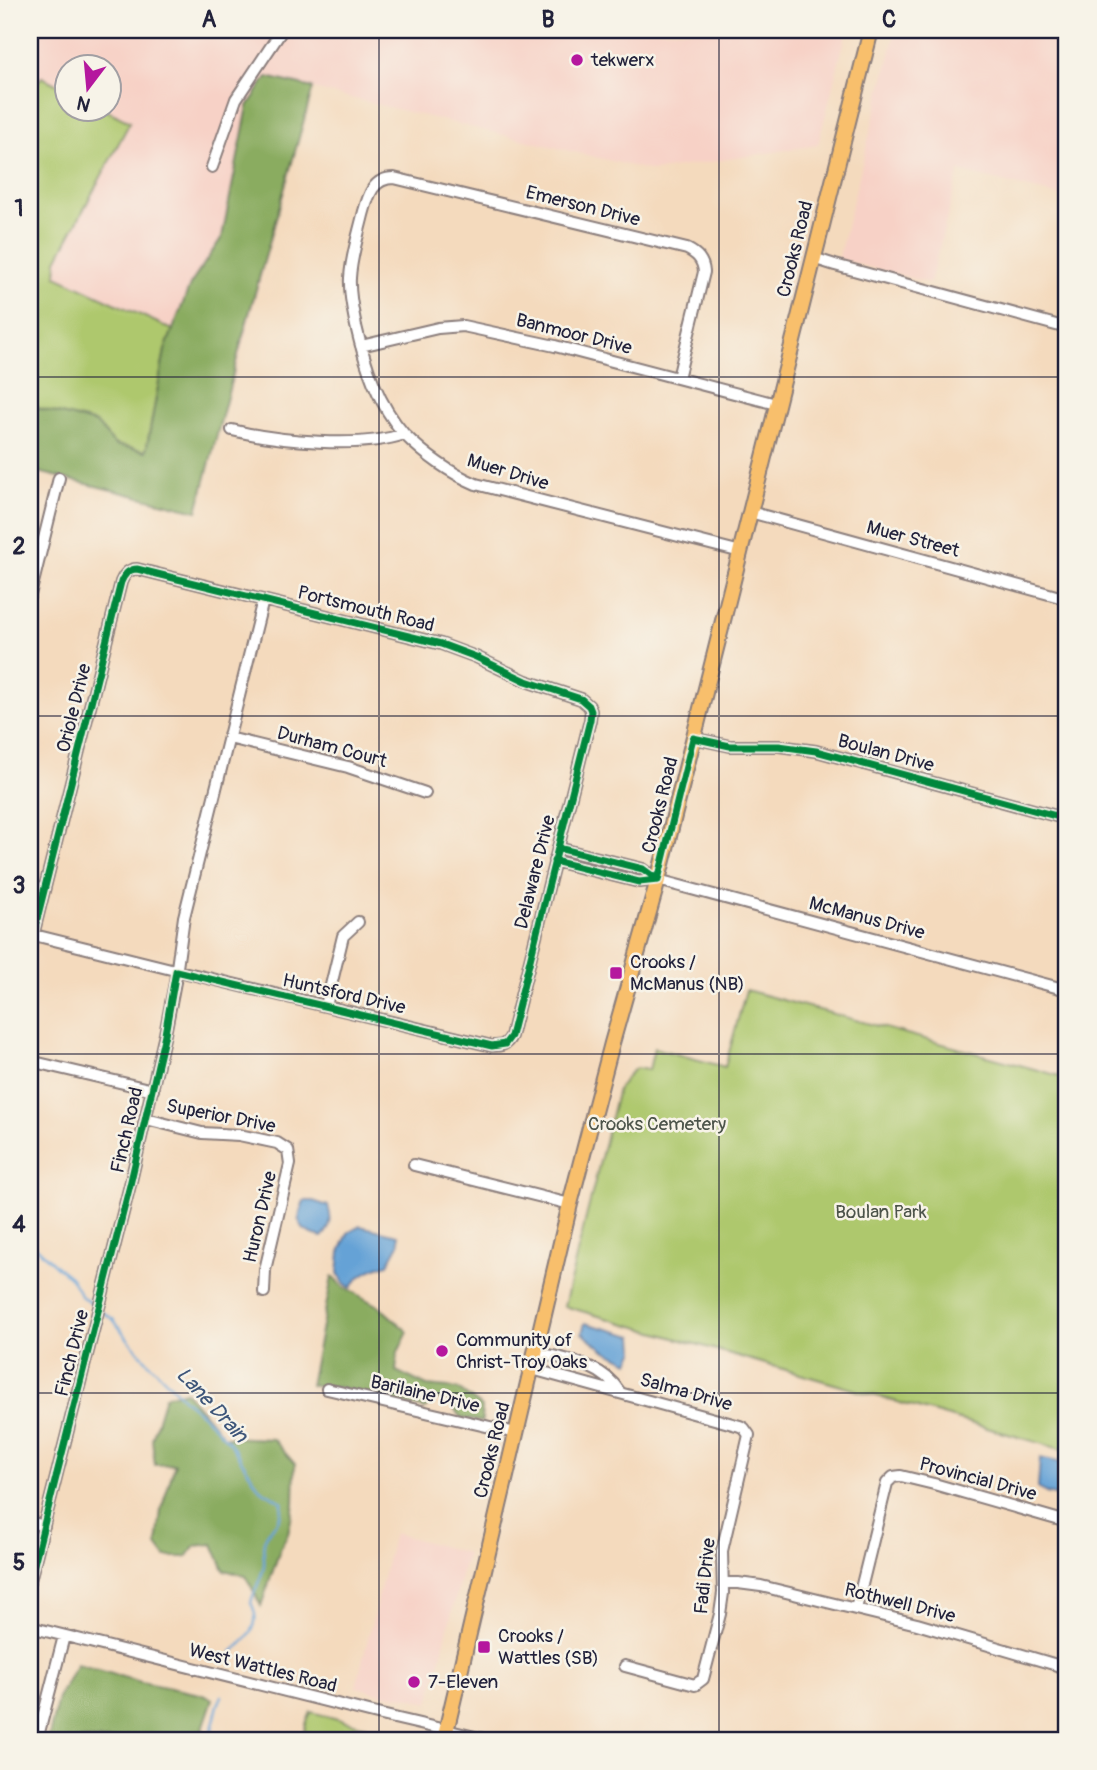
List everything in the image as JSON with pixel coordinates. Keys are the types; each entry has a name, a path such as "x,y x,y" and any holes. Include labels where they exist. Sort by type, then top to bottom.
{"main road":[{"name":"Crooks Road","path":"445,1735 570,1204 658,880 871,30"}],"street":[{"path":"212,167 236,99 282,30"},
{"path":"1031,30 1067,34"},
{"name":"Emerson Drive","path":"361,223 373,186 394,178 687,249 700,258 704,272 678,378"},
{"name":"Muer Drive","path":"361,223 349,278 361,346 375,387 396,425 422,453 442,468 476,484 741,552"},
{"path":"813,258 1067,328"},
{"name":"Banmoor Drive","path":"361,346 438,328 463,326 555,346 776,404"},
{"path":"232,430 290,439 329,441 383,439 404,434"},
{"path":"30,595 60,478"},
{"name":"Muer Street","path":"750,512 1067,599"},
{"name":"Portsmouth Road","path":"127,572 137,569 452,648 526,681 581,699 589,706"},
{"name":"Oriole Drive","path":"31,935 121,582 127,572"},
{"name":"Finch Road","path":"103,1296 165,1034 184,917 264,600"},
{"name":"Delaware Drive","path":"505,1044 511,1036 590,720 589,706"},
{"name":"Durham Court","path":"229,738 348,768 425,793"},
{"name":"Boulan Drive","path":"693,738 730,746 779,746 816,751 1067,819"},
{"path":"558,848 643,869 658,880"},
{"path":"554,861 639,882 658,880"},
{"name":"McManus Drive","path":"658,880 1067,990"},
{"path":"326,1006 343,936 358,922"},
{"name":"Huntsford Drive","path":"31,935 492,1046 505,1044"},
{"path":"30,1061 153,1090"},
{"name":"Superior Drive","path":"146,1119 202,1133 239,1135 277,1143 288,1150"},
{"name":"Huron Drive","path":"264,1292 265,1270 290,1164 288,1150"},
{"path":"414,1165 570,1204"},
{"name":"Finch Drive","path":"30,1580 35,1539 44,1526 103,1296"},
{"name":"Salma Drive","path":"536,1352 597,1370 611,1380 619,1391"},
{"name":"Salma Drive","path":"532,1369 744,1427"},
{"name":"Barilaine Drive","path":"327,1389 516,1433"},
{"name":"Fadi Drive","path":"625,1666 695,1685 700,1683 705,1675 720,1614 722,1551 749,1440 744,1427"},
{"name":"Provincial Drive","path":"856,1609 887,1483 893,1476 934,1484 1067,1522"},
{"path":"30,1522 44,1526"},
{"name":"Rothwell Drive","path":"723,1583 761,1586 856,1609 1067,1668"},
{"name":"West Wattles Road","path":"30,1628 445,1735 488,1740"},
{"path":"37,1740 64,1636"}],"shaded area":[{"path":"30,30 847,30 818,145 653,171 313,89 197,511 30,470"},
{"path":"896,30 1067,30 1067,198 959,171 930,283 838,259"},
{"path":"394,1533 467,1553 429,1703 356,1687"}],"green space":[{"path":"42,77 52,82 52,122 122,122 122,118 130,122 57,260 56,276 173,330 165,350 146,451 115,445 95,423 30,406 30,89"},
{"path":"267,77 313,88 197,511 30,470 30,406 96,423 115,445 146,451 165,350 190,285 222,237 248,106"},
{"name":"Boulan Park","path":"746,990 1067,1078 1067,1451 564,1306 618,1089 636,1068 649,1070 654,1048 725,1067"},
{"path":"332,1277 344,1287 380,1307 408,1332 398,1352 396,1371 427,1386 458,1389 482,1407 482,1422 461,1418 447,1399 436,1399 425,1409 342,1388 310,1385"},
{"path":"185,1391 224,1437 273,1439 295,1464 294,1505 288,1534 261,1606 246,1576 224,1570 213,1544 195,1546 187,1557 166,1557 157,1545 161,1510 175,1464 155,1465 152,1439 165,1396"},
{"path":"77,1664 213,1699 199,1740 48,1740 58,1698"},
{"path":"311,1712 416,1739 302,1740"}],"water":[{"path":"304,1201 328,1206 330,1223 322,1237 301,1226 300,1216"},
{"path":"360,1226 398,1235 399,1244 388,1264 362,1275 351,1288 338,1273 340,1252 348,1233"},
{"path":"585,1323 634,1336 635,1350 629,1362 604,1350 582,1333"},
{"path":"1040,1458 1067,1464 1067,1498 1046,1493 1038,1488"}],"waterway":[{"name":"Lane Drain","path":"30,1241 71,1278 81,1296 97,1308"},
{"name":"Lane Drain","path":"102,1312 113,1319 146,1360 230,1443 260,1489 282,1502 278,1521 268,1532 264,1542 263,1570 251,1603 254,1625 248,1637 232,1652"},
{"name":"Lane Drain","path":"208,1740 222,1696"}],"cycle path":[{"path":"30,1580 130,1185 165,1034 176,971 492,1046 505,1044 511,1036 590,720 589,706 581,699 526,681 441,644 137,569 131,570 121,582 33,935"},
{"path":"658,880 693,738 730,746 779,746 816,751 1067,819"},
{"path":"558,848 643,869 658,880"},
{"path":"554,861 639,882 658,880"}],"place":[{"name":"tekwerx","path":"577,60"},
{"name":"Crooks / McManus (NB)","path":"616,973"},
{"name":"Community of Christ-Troy Oaks","path":"442,1351"},
{"name":"Crooks / Wattles (SB)","path":"484,1647"},
{"name":"7-Eleven","path":"414,1682"}],"park label":[{"name":"Crooks Cemetery","path":"657,1124"}]}
